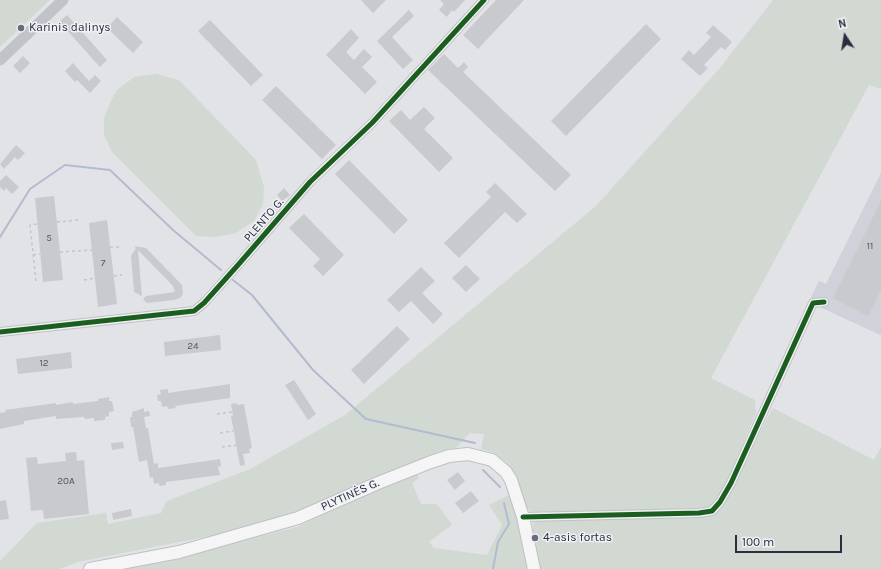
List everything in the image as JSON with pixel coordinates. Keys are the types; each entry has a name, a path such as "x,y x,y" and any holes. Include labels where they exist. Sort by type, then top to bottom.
{"main road":[{"path":"0,60 63,0"},
{"name":"PLYTINĖS G.","path":"90,569 179,552 298,518 437,460 462,454 486,457 506,472 516,491 534,569"}],"street":[{"name":"PLENTO G.","path":"0,332 194,311 238,265 310,182 372,123 484,0"},
{"path":"523,516 699,513 712,511 720,502 731,483 813,303 824,302"}],"path":[{"path":"57,222 79,220"},
{"path":"36,281 30,225 37,224"},
{"path":"110,247 119,247"},
{"path":"60,252 92,250"},
{"path":"33,255 40,254"},
{"path":"114,276 122,275"},
{"path":"84,280 95,278"},
{"path":"217,414 232,412"},
{"path":"220,433 233,431"},
{"path":"222,447 238,445"}],"shaded area":[{"path":"0,0 50,0 0,47"},
{"path":"773,0 881,0 881,89 869,85 711,378 755,400 756,413 720,498 711,505 699,511 534,513 525,507 521,489 507,463 495,453 481,449 484,434 470,433 457,447 437,452 296,512 230,532 78,562 60,569 0,569 0,561 37,523 106,513 108,524 161,513 167,501 250,469 345,415 596,206 719,69"},
{"path":"156,74 179,80 256,160 264,187 263,204 254,221 236,233 215,237 196,236 112,152 104,135 104,118 117,90 134,77"},
{"path":"881,173 880,335 809,302 819,281 826,284"},
{"path":"773,408 874,460 881,447 881,569 540,569 533,530 533,523 537,519 694,518 708,516 716,512"},
{"path":"416,472 419,478 412,483 421,504 437,504 452,525 429,542 434,548 487,555 502,525 489,505 511,494 519,515 529,569 117,569 183,556 297,527"}],"building":[{"path":"361,0 386,0 373,13"},
{"path":"440,0 465,0 454,12 452,10 447,17 439,10 444,4"},
{"path":"496,0 524,0 478,49 463,35"},
{"path":"409,10 414,16 392,37 413,60 403,69 377,41"},
{"path":"67,15 107,60 100,67 60,21"},
{"path":"117,17 143,42 133,53 107,28"},
{"path":"210,20 263,75 251,86 198,31"},
{"path":"646,24 661,39 566,136 551,121"},
{"path":"713,25 732,42 725,50 721,47 704,65 708,68 700,76 681,59 689,50 694,55 711,37 706,33"},
{"path":"351,29 359,38 346,52 354,60 364,49 372,57 362,67 377,82 365,94 326,55"},
{"path":"444,54 458,68 464,62 468,67 463,72 571,175 555,191 428,70"},
{"path":"23,56 30,63 20,73 13,66"},
{"path":"73,63 89,81 95,75 101,81 90,93 77,80 75,82 65,71"},
{"path":"276,86 336,145 322,159 262,100"},
{"path":"424,107 435,118 424,129 453,158 439,172 389,121 401,110 410,120"},
{"path":"16,145 25,153 18,160 15,157 4,169 0,164"},
{"path":"349,160 408,220 394,234 335,174"},
{"path":"6,175 19,187 12,194 6,188 4,191 0,187 0,181"},
{"path":"495,183 527,214 517,223 505,212 459,258 444,243 491,197 486,192"},
{"path":"284,188 290,195 282,201 277,195"},
{"path":"54,196 63,280 43,282 35,198"},
{"path":"881,201 881,290 868,316 833,298"},
{"path":"304,214 344,255 323,276 313,266 320,259 289,228"},
{"path":"107,220 117,304 98,307 89,223"},
{"path":"134,246 146,248 182,285 183,294 180,298 147,303 143,299 146,296 175,292 173,286 138,250 142,296 134,292 131,256 136,248"},
{"path":"466,265 480,279 466,292 452,278"},
{"path":"421,267 435,281 422,293 443,314 433,324 411,301 399,312 387,300"},
{"path":"397,326 410,339 364,384 351,370"},
{"path":"220,335 221,350 165,356 164,342"},
{"path":"71,352 72,368 18,374 16,359"},
{"path":"294,380 316,414 308,420 285,385"},
{"path":"230,384 230,398 175,406 176,408 168,409 167,406 162,407 161,401 158,401 157,395 161,394 160,390 168,389 168,393"},
{"path":"109,397 109,401 112,401 114,411 109,412 109,416 105,417 105,420 94,421 94,418 85,419 84,417 56,419 56,416 24,421 24,424 0,429 0,413 6,412 5,410 56,403 56,405 73,402 73,404 98,401 98,399"},
{"path":"237,403 237,405 244,404 252,448 249,449 250,453 243,454 245,465 240,466 231,416 233,415 231,404"},
{"path":"144,408 144,412 149,411 150,416 144,417 146,428 148,428 154,464 158,463 158,468 220,459 221,466 218,467 220,475 166,482 166,485 159,486 159,483 154,484 153,477 150,478 147,460 139,462 133,427 131,427 130,417 132,417 132,412"},
{"path":"123,442 124,448 112,450 111,443"},
{"path":"76,452 77,461 84,460 89,514 44,519 43,510 31,511 26,458 37,457 38,464 66,461 65,453"},
{"path":"458,472 465,481 455,490 447,480"},
{"path":"471,491 479,501 463,513 455,503"},
{"path":"6,500 9,519 0,520 0,501"},
{"path":"131,509 132,516 113,520 112,513"}],"waterway":[{"path":"0,237 30,189 65,165 110,170 173,230 221,270"},
{"path":"233,280 252,295 313,370 366,419 475,443"},
{"path":"483,470 500,487"},
{"path":"493,569 498,542 509,524 504,503"}],"cycle path":[{"path":"0,332 194,311 204,303 310,182 372,123 484,0"},
{"path":"523,517 699,513 712,511 720,502 731,483 813,303 824,302"}],"place":[{"name":"Karinis dalinys","path":"21,28"},
{"name":"4-asis fortas","path":"535,538"}]}
